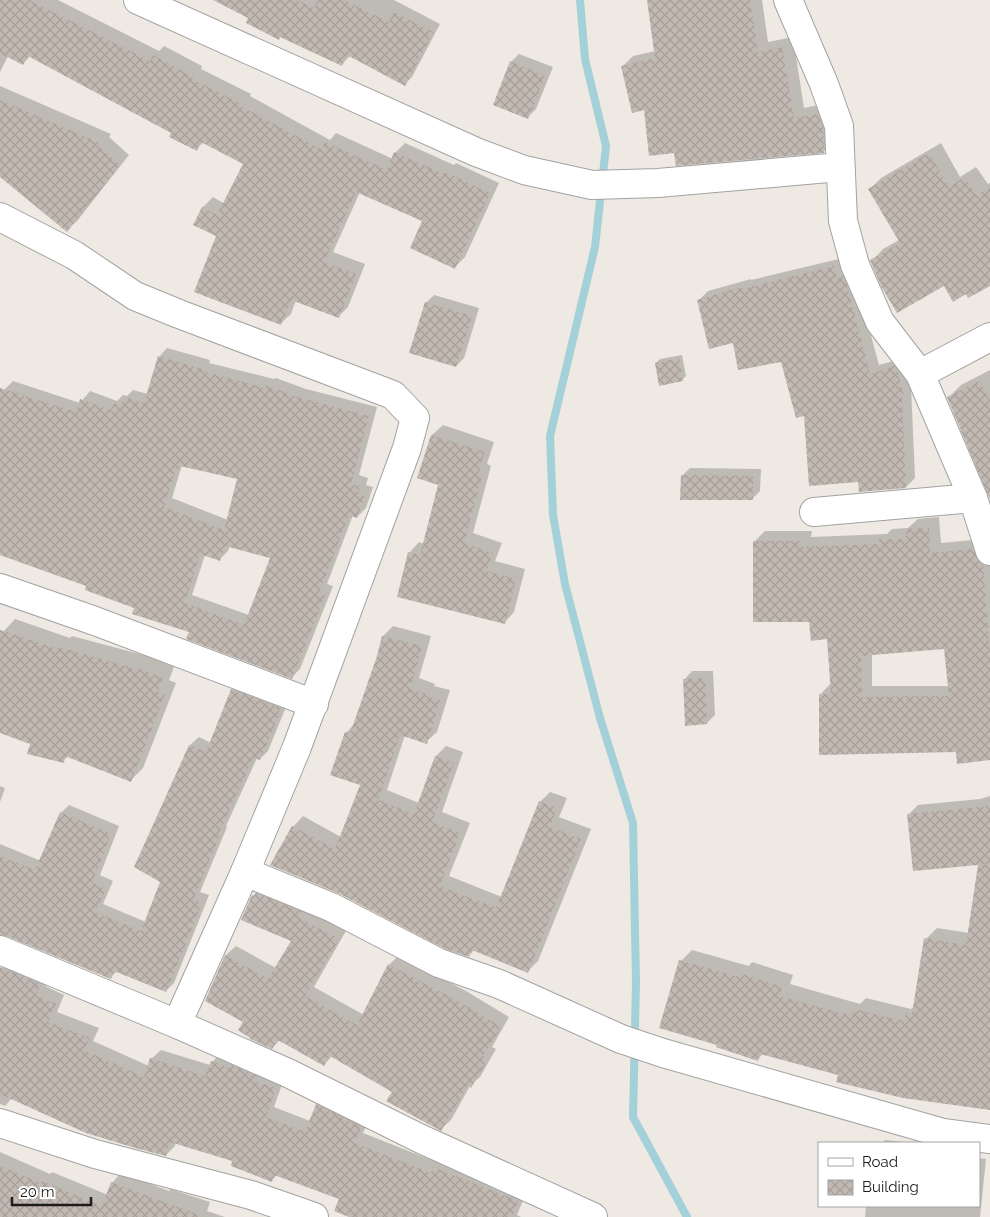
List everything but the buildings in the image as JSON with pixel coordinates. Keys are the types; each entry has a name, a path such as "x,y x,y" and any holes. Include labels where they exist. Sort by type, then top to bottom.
{"street":[{"path":"138,0 476,152 524,170 592,185 658,183 840,167"},
{"path":"788,0 824,84 839,126 843,221 855,264 880,322 920,374 973,498 990,551"},
{"path":"0,217 74,255 135,296 393,395 415,418 407,448 314,704 245,872 177,1024"},
{"path":"920,374 990,338"},
{"path":"814,512 973,498"},
{"path":"0,588 95,621 314,704"},
{"path":"245,872 331,907 440,963 499,984 620,1039 663,1054 943,1133 990,1138"},
{"path":"0,950 288,1073 419,1138 593,1217"},
{"path":"0,1123 95,1154 251,1195 314,1217"}],"waterway":[{"path":"580,0 585,59 606,146 595,247 550,436 553,515 565,584 600,718 633,823 636,984 633,1117 687,1217"}]}
